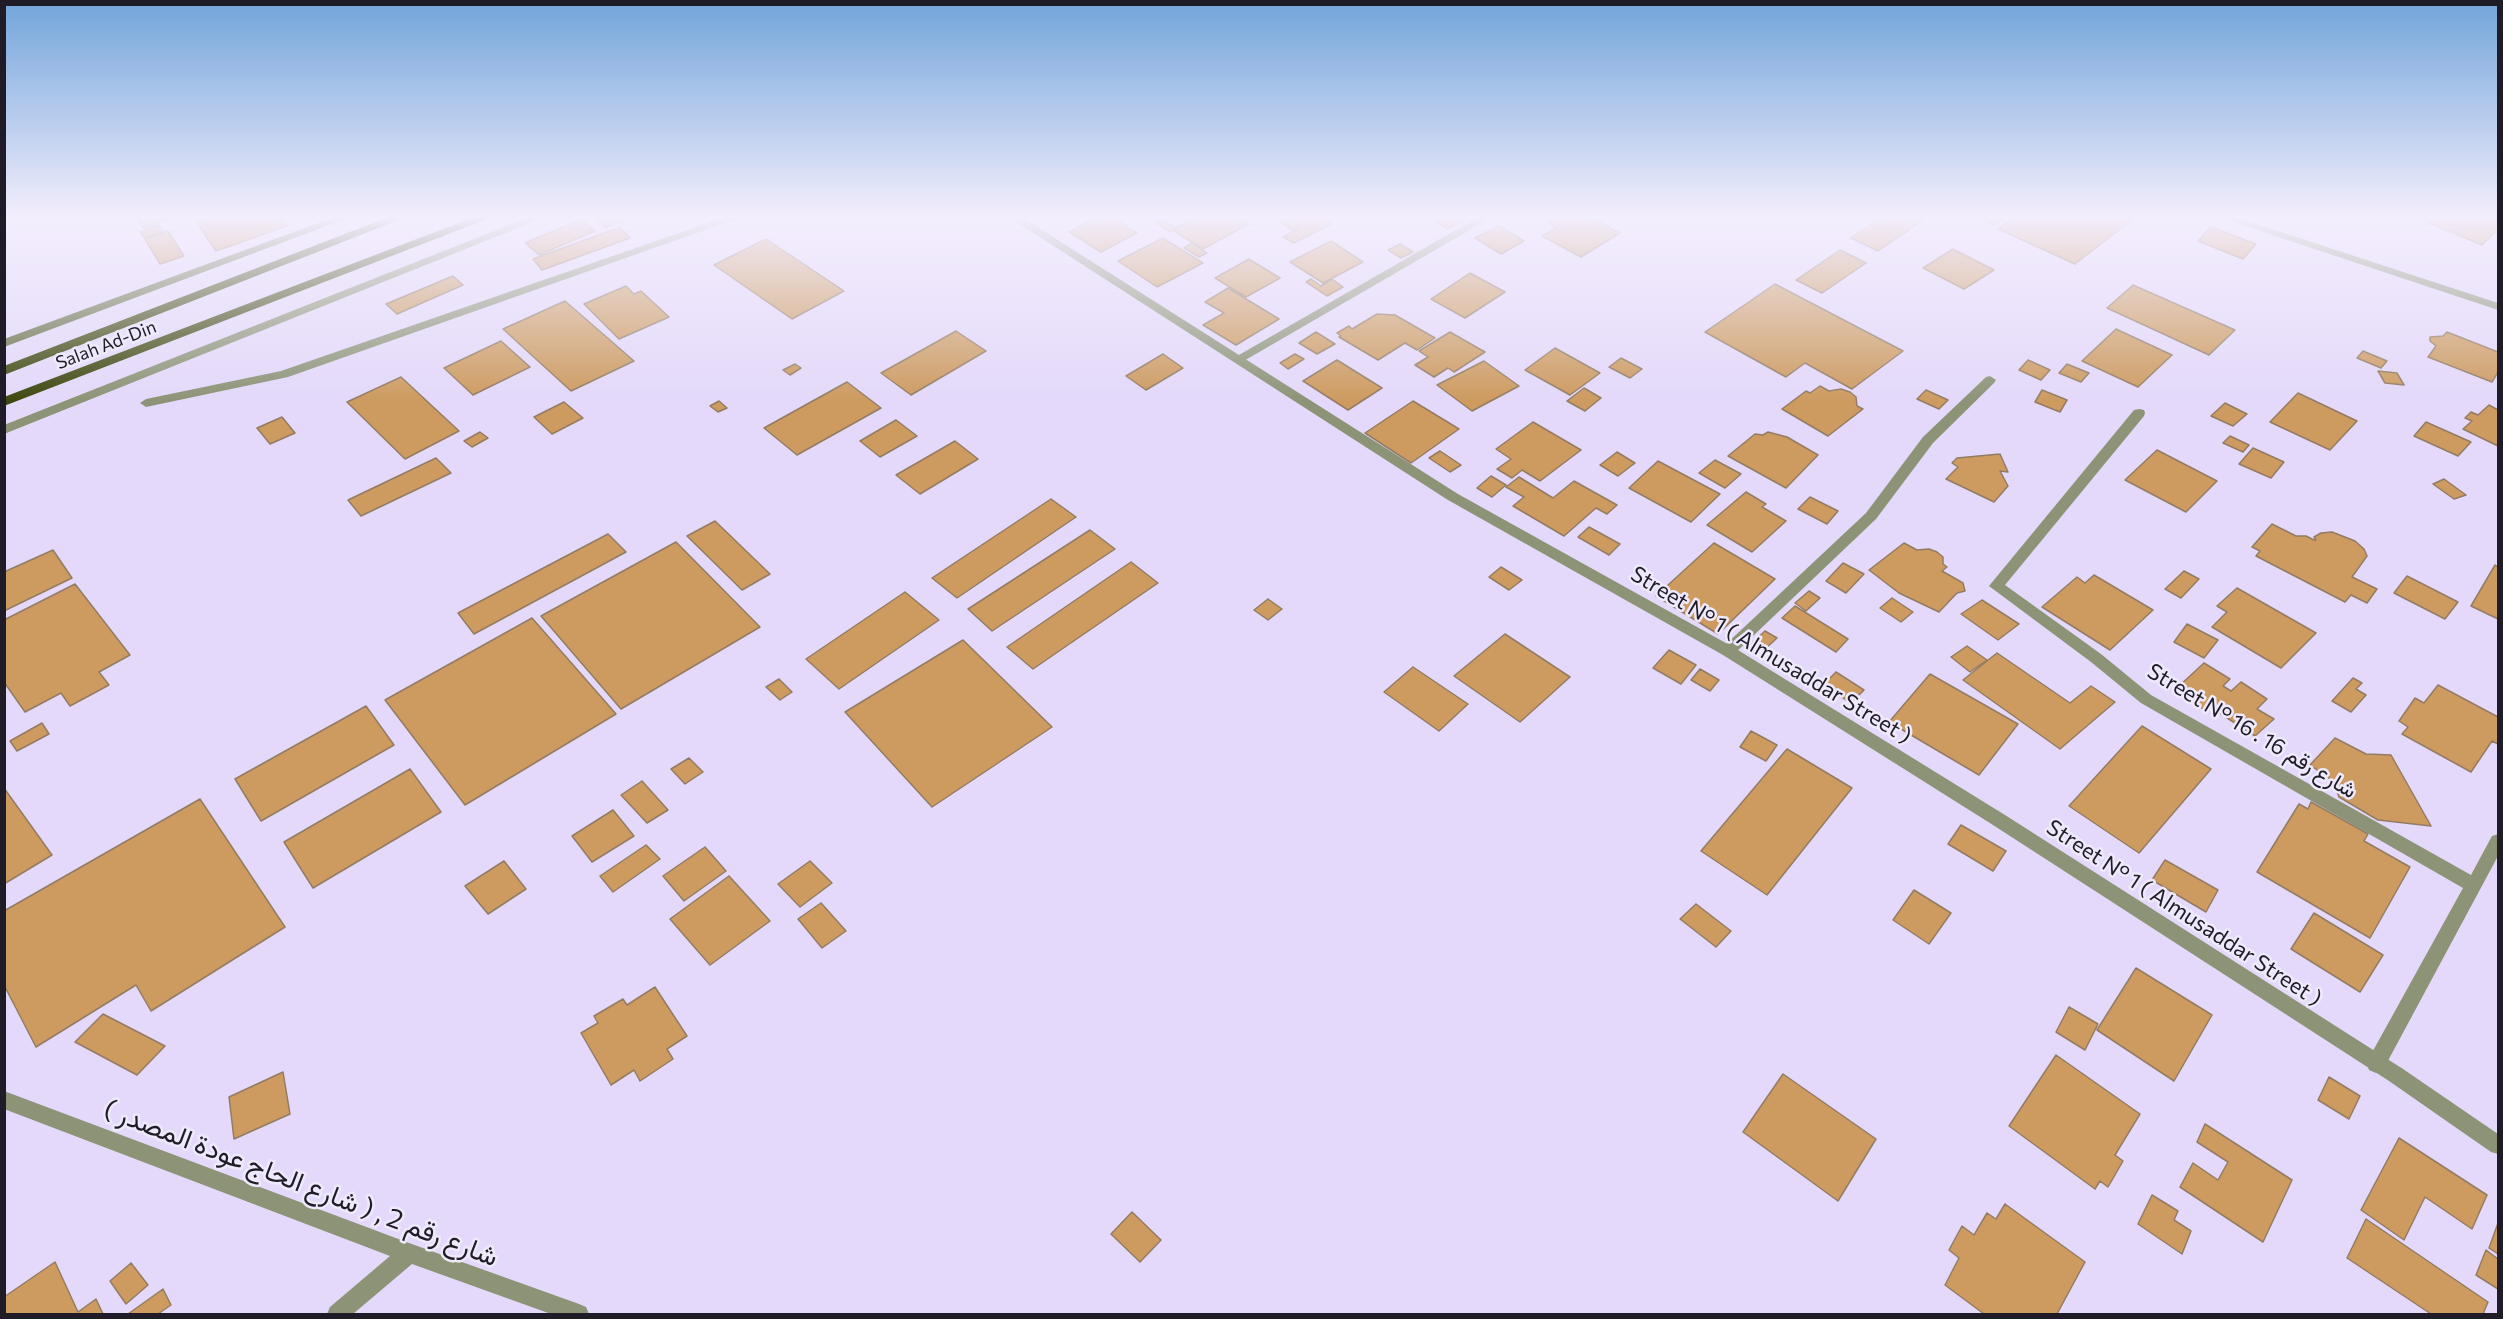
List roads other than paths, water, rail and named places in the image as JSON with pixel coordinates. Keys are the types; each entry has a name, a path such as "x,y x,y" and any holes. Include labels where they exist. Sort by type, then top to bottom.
{"highway":[{"name":"Salah Ad-Din","path":"4,371 247,278"},
{"name":"Salah Ad-Din","path":"4,402 330,278"},
{"path":"228,285 238,297 234,315"}],"main road":[{"path":"4,343 181,278"}],"street":[{"path":"4,430 388,278"},
{"path":"146,403 284,374 562,278"},
{"name":"Street N° 1 ( Almusaddar Street )","path":"1109,278 1453,497 1728,651 1999,819 2499,1145"},
{"path":"1238,359 1381,278"},
{"path":"2409,278 2499,307"},
{"path":"1728,651 1871,516 1928,440 1990,380"},
{"name":"Street N° 16 . شارع رقم 16","path":"2139,413 1996,586 2096,658 2146,699 2472,885"},
{"path":"2376,1064 2472,885 2499,841"},
{"name":"شارع رقم 2 , ( شارع الحاج عودة المصدر )","path":"4,1100 409,1253 579,1314"},
{"path":"337,1314 409,1253"}]}
